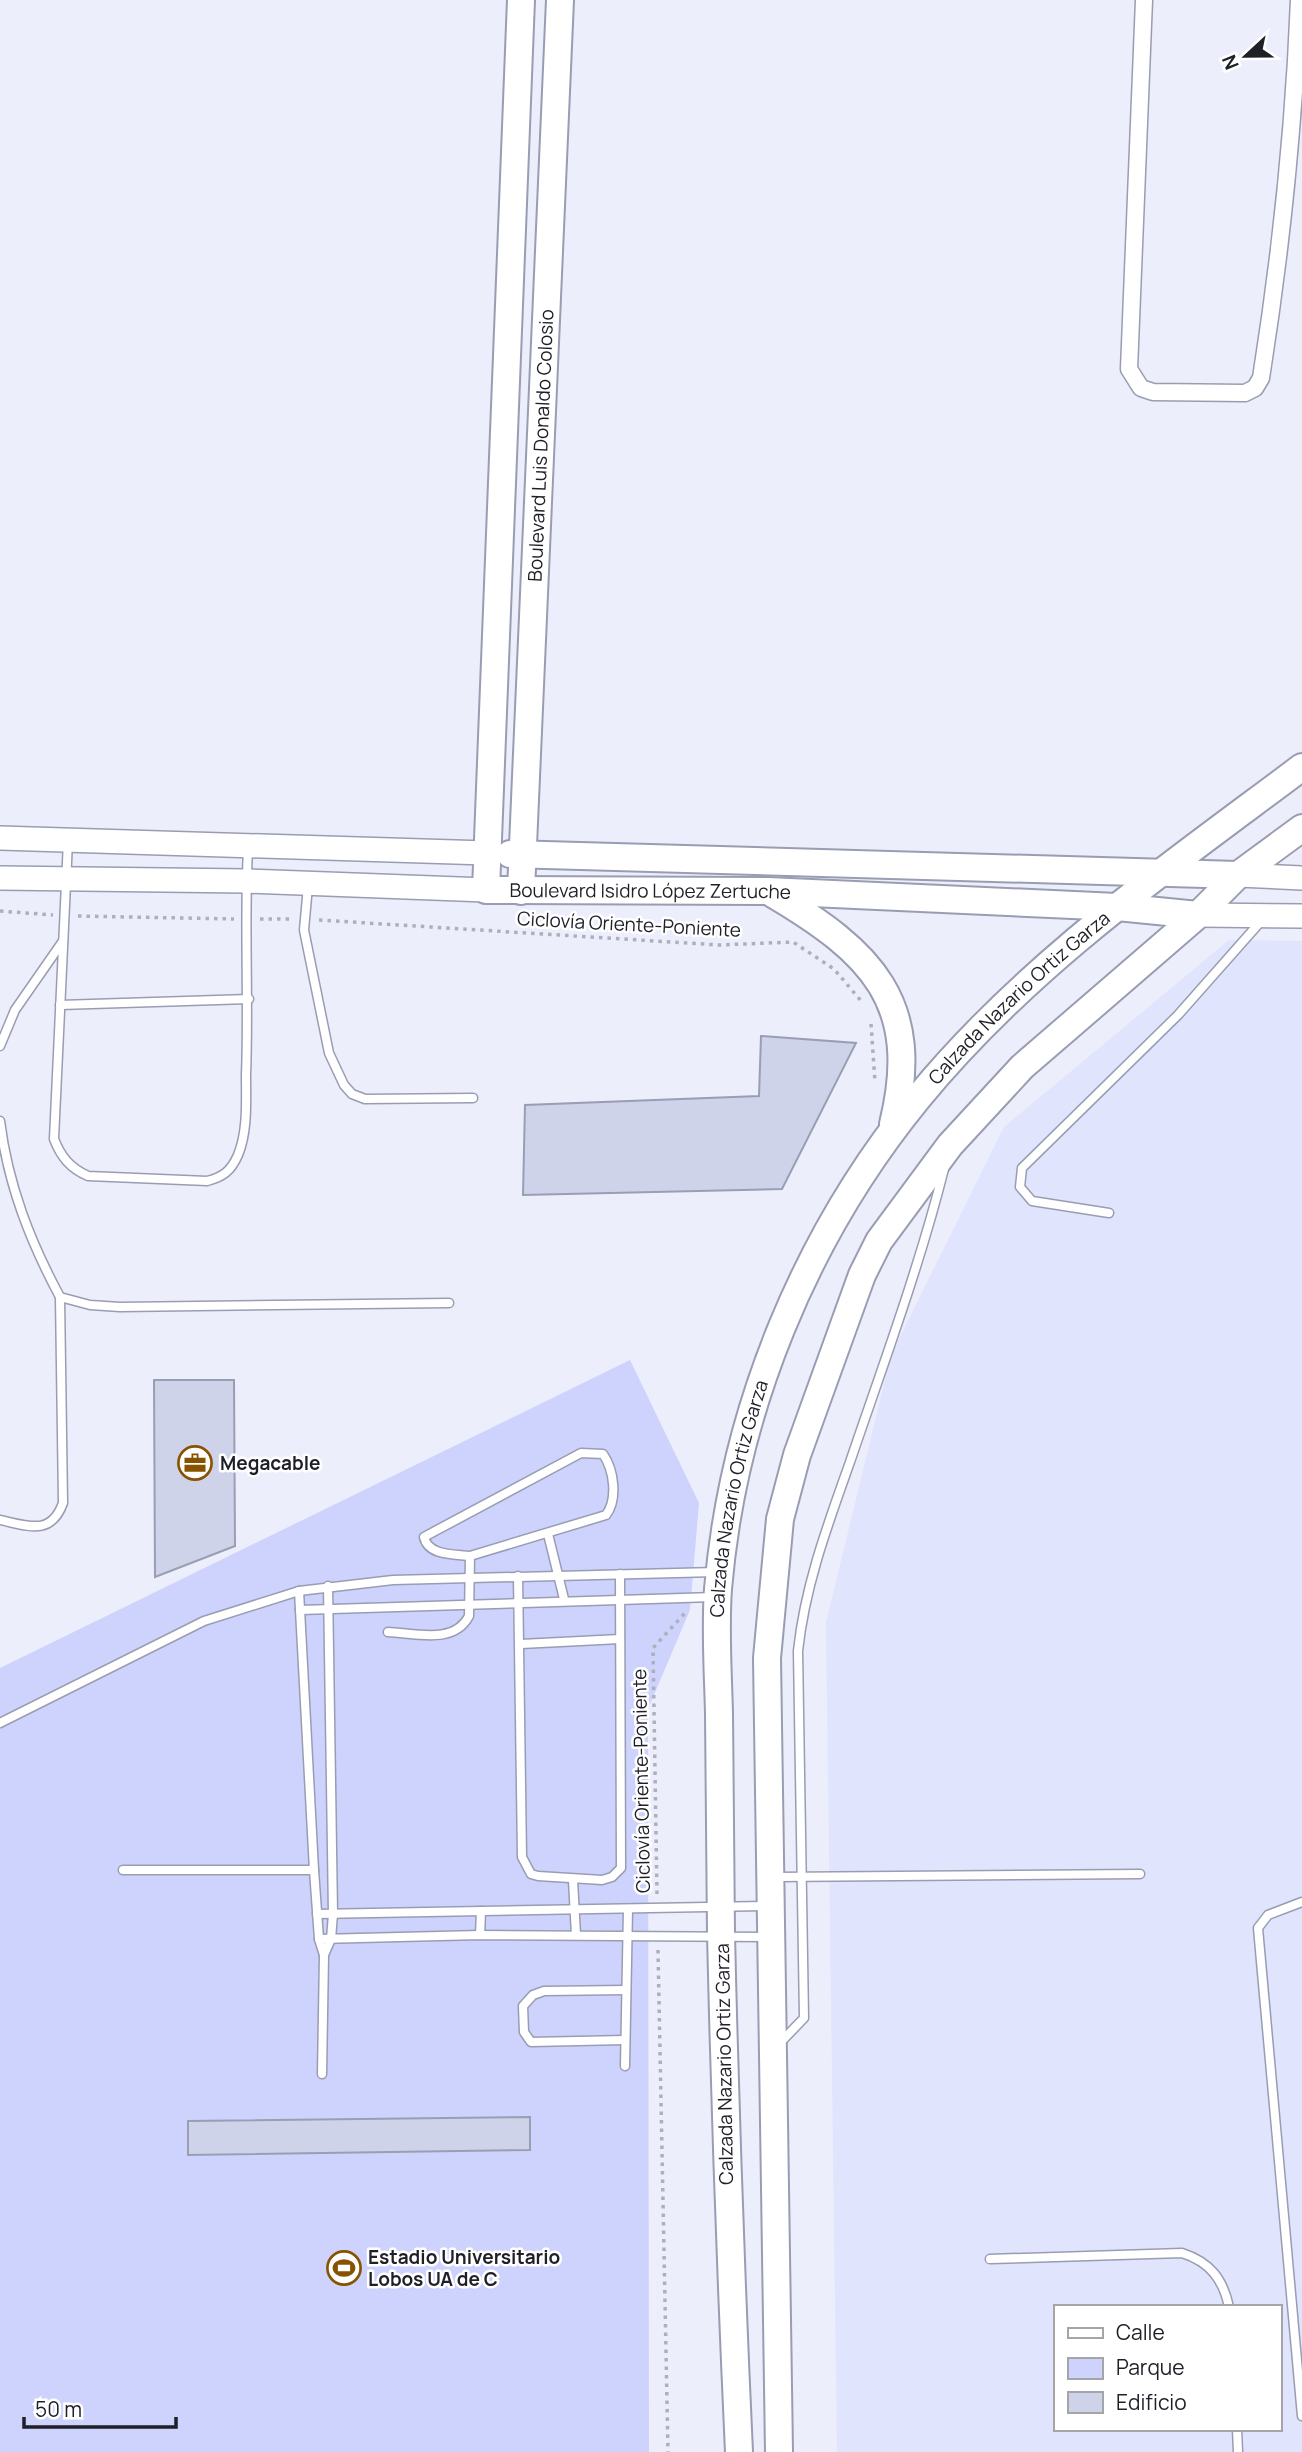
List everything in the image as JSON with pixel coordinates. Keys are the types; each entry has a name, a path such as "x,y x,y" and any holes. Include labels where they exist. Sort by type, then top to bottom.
{"main road":[{"name":"Boulevard Luis Donaldo Colosio","path":"486,890 520,0"},
{"name":"Boulevard Luis Donaldo Colosio","path":"522,891 560,0"},
{"path":"513,179 552,184"},
{"name":"Calzada Nazario Ortiz Garza","path":"739,2452 726,2162 712,1589 741,1449 767,1365 794,1296 831,1225 916,1100 981,1026 1055,957 1116,906 1302,768"},
{"path":"779,2452 775,2048 767,1658 772,1583 780,1519 789,1480 818,1391 862,1275 879,1241 950,1144 1022,1067 1198,915 1238,875 1302,828"},
{"name":"Boulevard Isidro López Zertuche","path":"0,838 1302,878"},
{"name":"Boulevard Isidro López Zertuche","path":"0,878 246,881 522,891 768,891 1116,906 1198,915 1302,916"},
{"path":"768,891 850,945 871,971 893,1010 901,1038 902,1066 900,1094 889,1137"}],"street":[{"path":"1144,0 1129,369 1140,388 1153,392 1245,393 1255,387 1261,378 1281,256 1299,104 1299,0"}],"lane":[{"path":"68,841 54,1139 60,1155 74,1170 88,1176 207,1181 223,1177 239,1152 245,1116 249,999 246,919 248,846"},
{"path":"308,883 304,930 329,1053 344,1085 352,1094 365,1099 473,1098"},
{"path":"1109,1213 1032,1202 1020,1187 1022,1168 1178,1015 1267,914"},
{"path":"0,1046 15,1010 64,941"},
{"path":"60,1005 249,999"},
{"path":"0,1121 10,1175 28,1233 60,1297 63,1503 54,1521 45,1526 0,1520"},
{"path":"775,2048 804,2018 798,1651 803,1610 823,1540 924,1240 950,1144"},
{"path":"60,1297 90,1305 120,1307 449,1303"},
{"path":"582,1453 603,1454 608,1460 614,1494 610,1511 598,1519 470,1556 434,1550 426,1544 424,1537 582,1453"},
{"path":"548,1534 564,1599"},
{"path":"388,1632 438,1635 454,1632 465,1624 472,1602 470,1556"},
{"path":"0,1723 204,1621 299,1591 328,1586 471,1576 620,1574 712,1589"},
{"path":"518,1576 522,1857 531,1874 573,1880 607,1879 621,1868 620,1574"},
{"path":"324,1955 331,1940 333,1914 328,1586"},
{"path":"300,1609 621,1599 712,1589"},
{"path":"299,1591 317,1914 319,1939 324,1955 322,2074"},
{"path":"521,1644 620,1639"},
{"path":"123,1870 314,1870"},
{"path":"772,1877 1140,1874"},
{"path":"573,1880 576,1935"},
{"path":"1302,1902 1268,1915 1258,1928 1302,2416"},
{"path":"317,1914 772,1906"},
{"path":"625,2066 628,1909"},
{"path":"480,1935 481,1911"},
{"path":"319,1939 480,1935 772,1937"},
{"path":"625,2040 531,2042 524,2032 523,2006 533,1995 544,1991 626,1990"},
{"path":"990,2259 1182,2253 1197,2257 1216,2273 1228,2305"},
{"path":"1237,2431 1238,2452"}],"path":[{"name":"Ciclovía Oriente-Poniente","path":"0,911 65,916 305,919 719,945 793,942 834,969 870,1012 875,1084"},
{"name":"Ciclovía Oriente-Poniente","path":"657,1908 653,1648 712,1589"},
{"path":"658,1937 668,2452"}],"shaded area":[{"path":"1229,940 1302,941 1302,2452 837,2452 826,1623 891,1355 1004,1127"}],"green space":[{"path":"630,1360 699,1503 690,1610 648,1709 649,2452 0,2452 0,1668"}],"building":[{"path":"761,1036 856,1043 782,1189 523,1195 525,1105 759,1096"},
{"name":"Megacable","path":"154,1380 234,1380 235,1546 155,1577"},
{"path":"530,2117 530,2150 188,2155 188,2121"}],"place":[{"name":"Megacable","path":"195,1463"},
{"name":"Estadio Universitario Lobos UA de C","path":"344,2268"}]}
